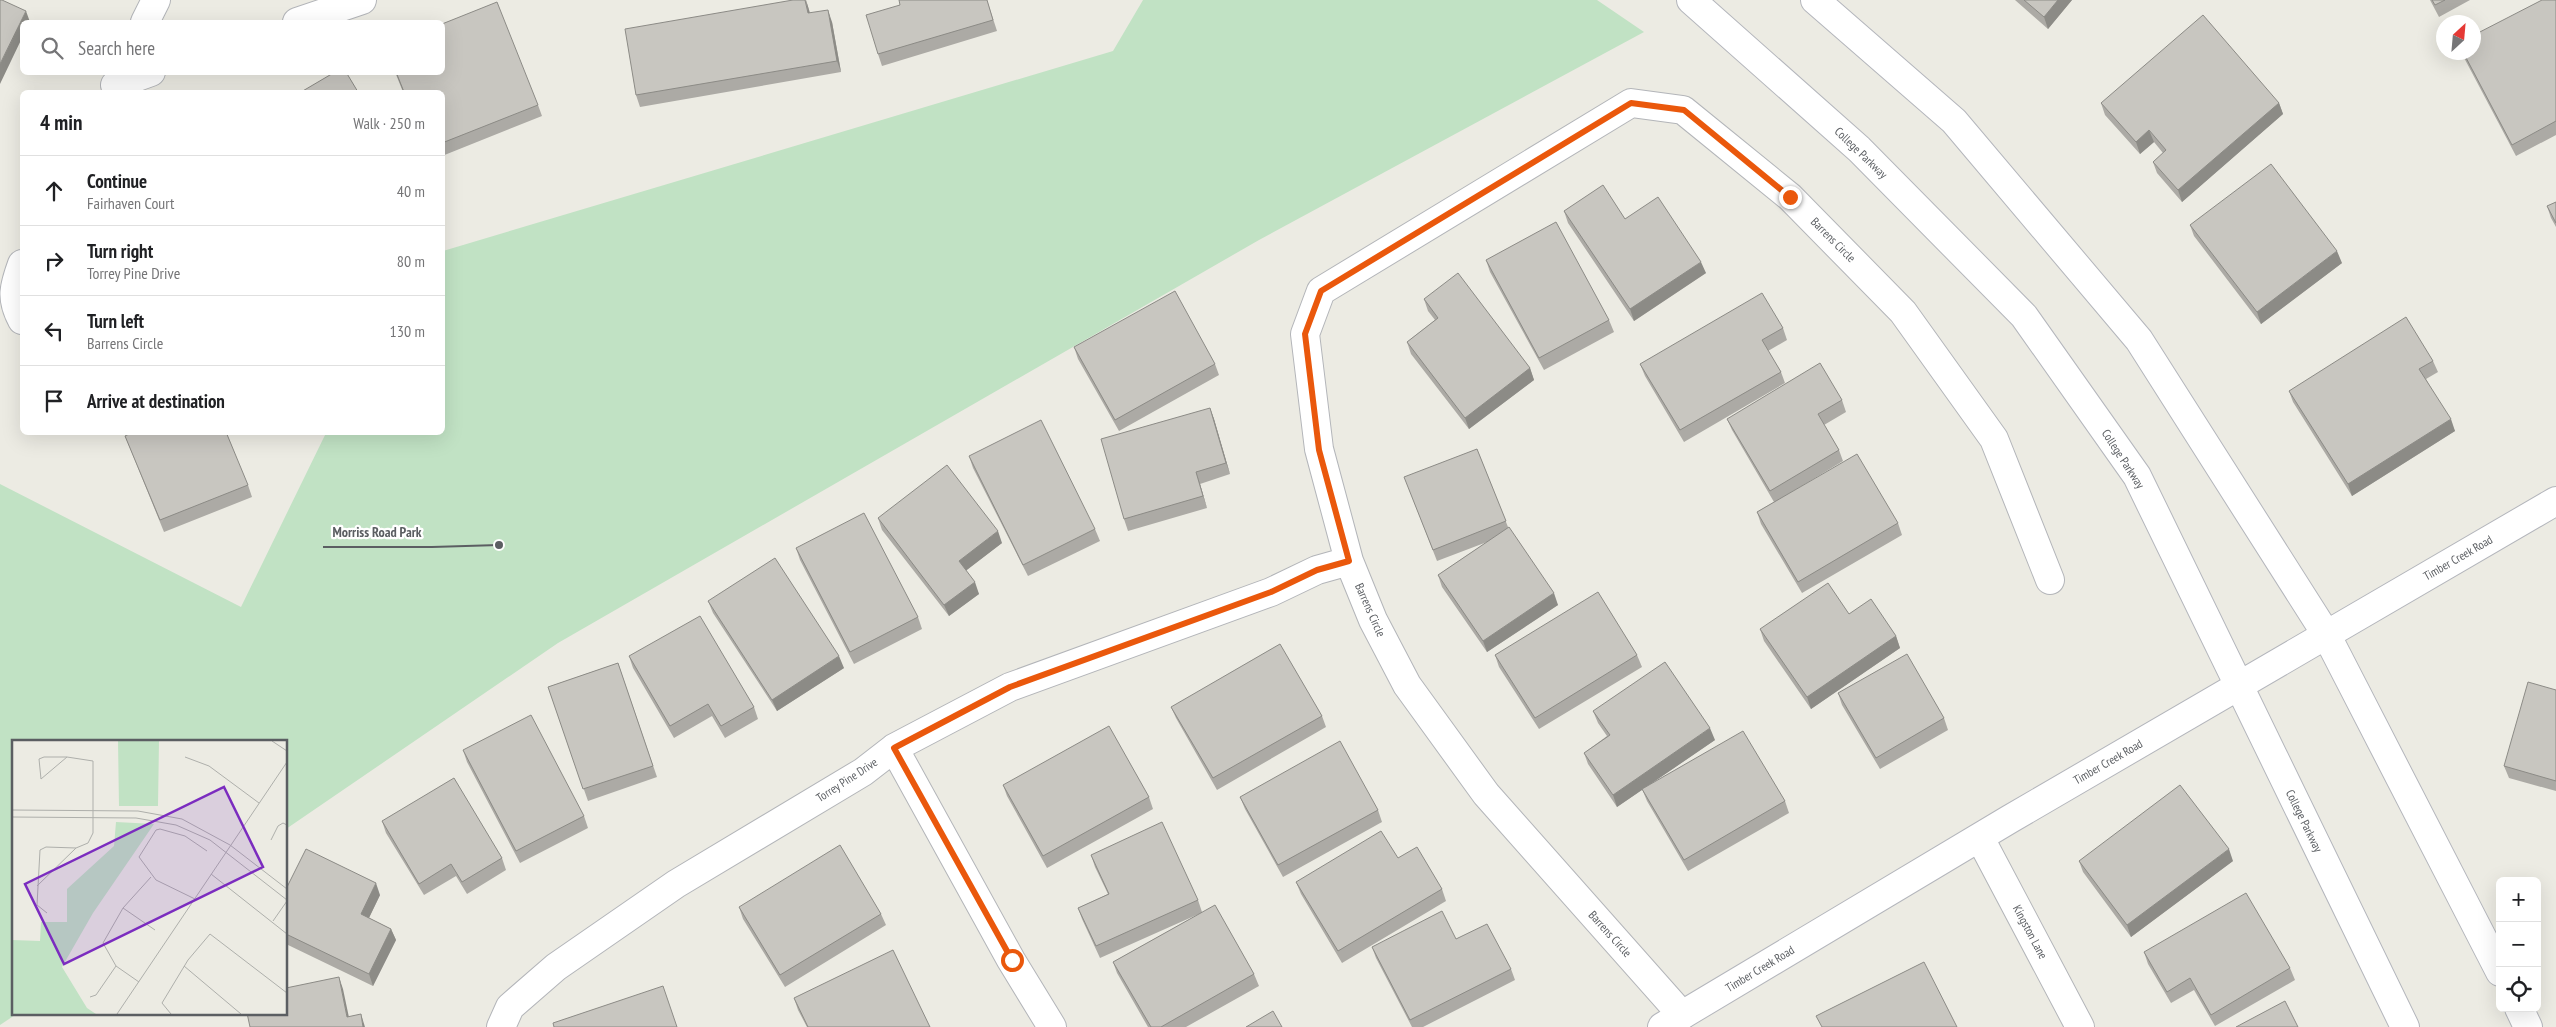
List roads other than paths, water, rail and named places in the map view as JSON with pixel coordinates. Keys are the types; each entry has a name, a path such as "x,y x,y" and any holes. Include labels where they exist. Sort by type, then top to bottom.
{"street":[{"path":"146,20 156,0"},
{"path":"303,20 362,0"},
{"name":"College Parkway","path":"1691,0 1860,149 2024,316 2137,476 2405,1027"},
{"path":"1815,0 1954,121 2139,340 2326,634 2497,967"},
{"path":"115,83 141,75"},
{"name":"Barrens Circle","path":"1672,1021 1486,794 1407,685 1373,620 1349,561 1319,450 1305,334 1321,291 1631,103 1684,110 1790,197 1903,312 1994,439 2050,580"},
{"path":"20,271 14,293 15,306 20,316"},
{"name":"Timber Creek Road","path":"1672,1021 2326,634 2556,501"},
{"name":"Torrey Pine Drive","path":"501,1027 510,1007 556,967 676,884 863,772 894,748 1010,687 1271,592 1317,570 1349,561"},
{"path":"894,748 1012,960 1052,1027"},
{"name":"Kingston Lane","path":"1980,838 2080,1027"},
{"path":"2520,1012 2528,1027"}],"place":[{"name":"Morriss Road Park","path":"499,545"}]}
